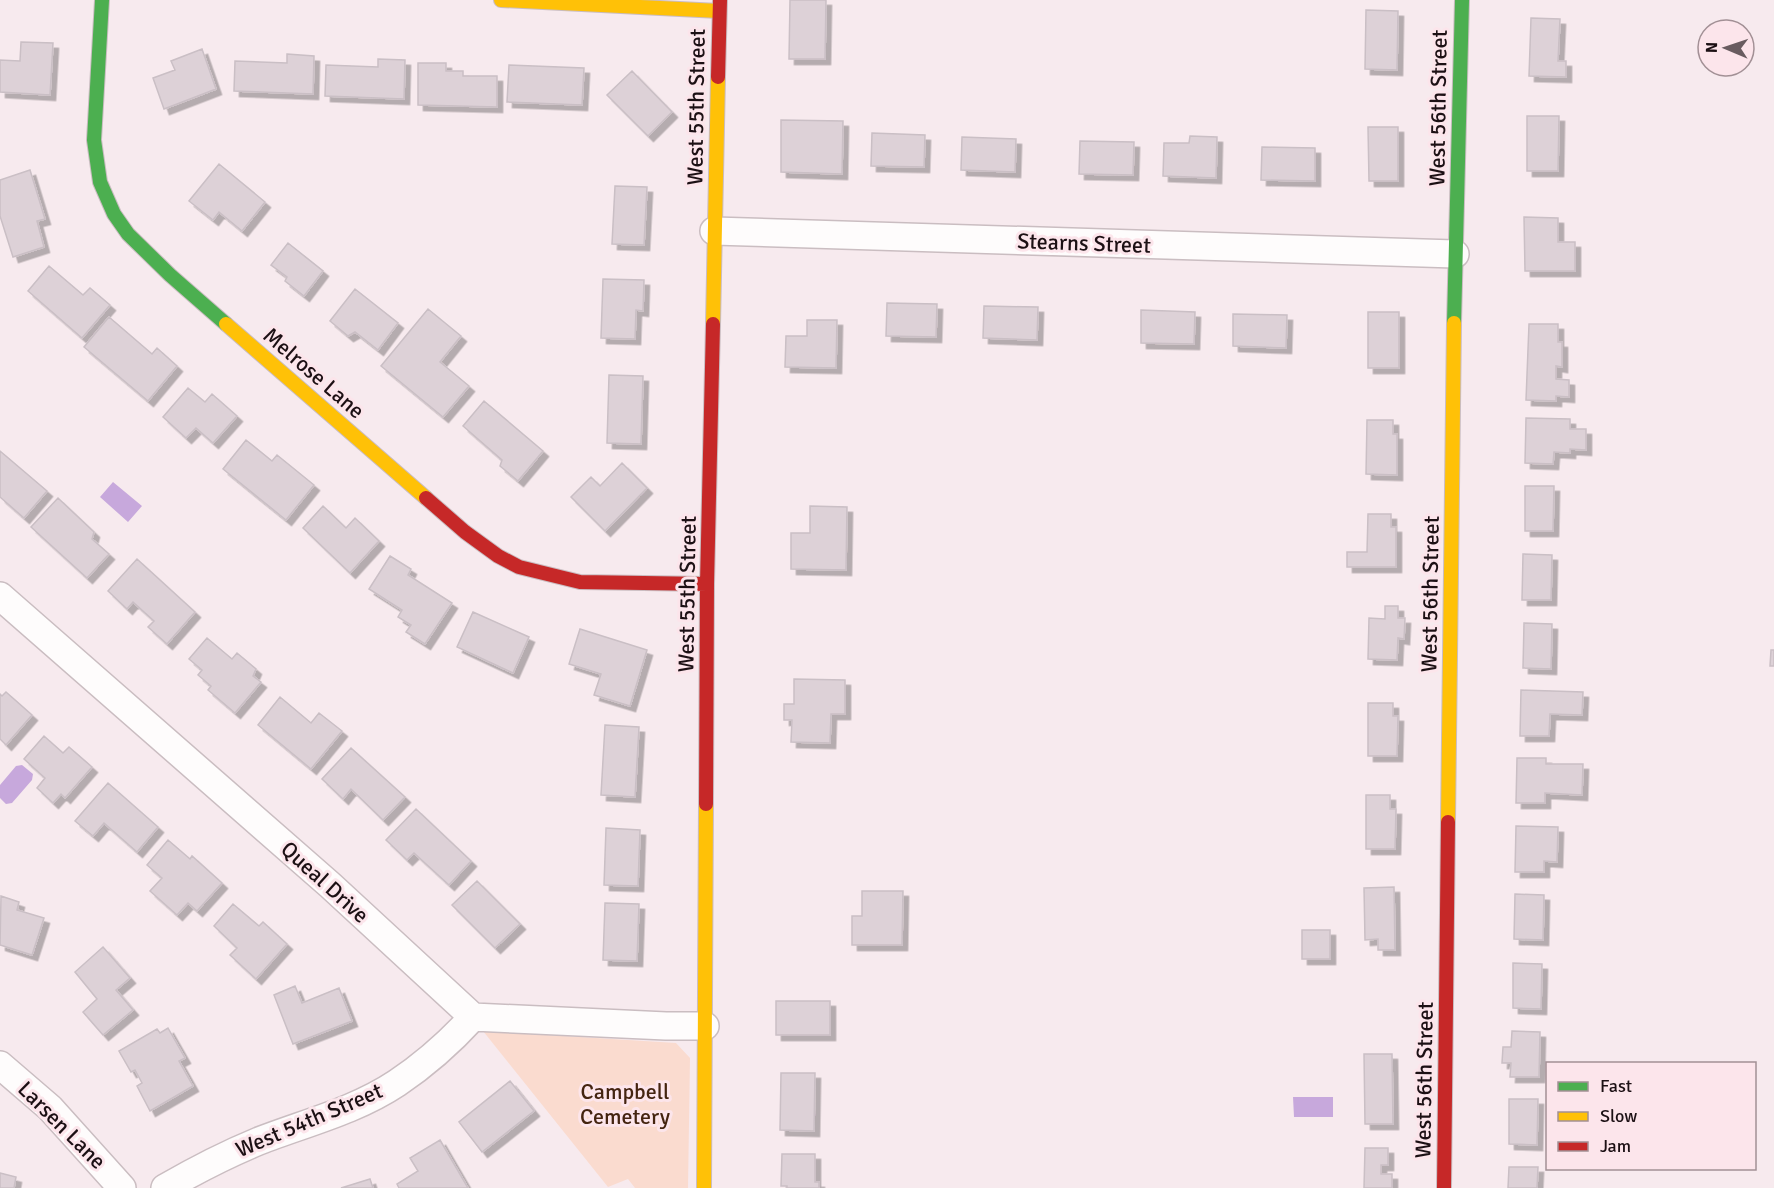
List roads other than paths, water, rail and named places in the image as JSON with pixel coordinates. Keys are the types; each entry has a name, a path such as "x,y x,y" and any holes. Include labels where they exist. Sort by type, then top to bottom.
{"street":[{"name":"Melrose Lane","path":"102,0 94,140 100,182 114,214 128,234 161,267 465,532 498,556 519,567 580,582 707,584"},
{"path":"501,0 719,6"},
{"name":"West 56th Street","path":"1444,1188 1455,254 1462,0"},
{"name":"West 55th Street","path":"704,1188 707,584 719,6"},
{"name":"Stearns Street","path":"714,231 1455,254"},
{"name":"Queal Drive","path":"0,596 330,885 473,1017"},
{"path":"473,1017 705,1026"},
{"name":"West 54th Street","path":"165,1188 213,1161 260,1141 343,1112 397,1083 451,1041 473,1017"},
{"name":"Larsen Lane","path":"0,1065 50,1108 122,1188"}],"park label":[{"name":"Campbell Cemetery","path":"625,1104"}]}
